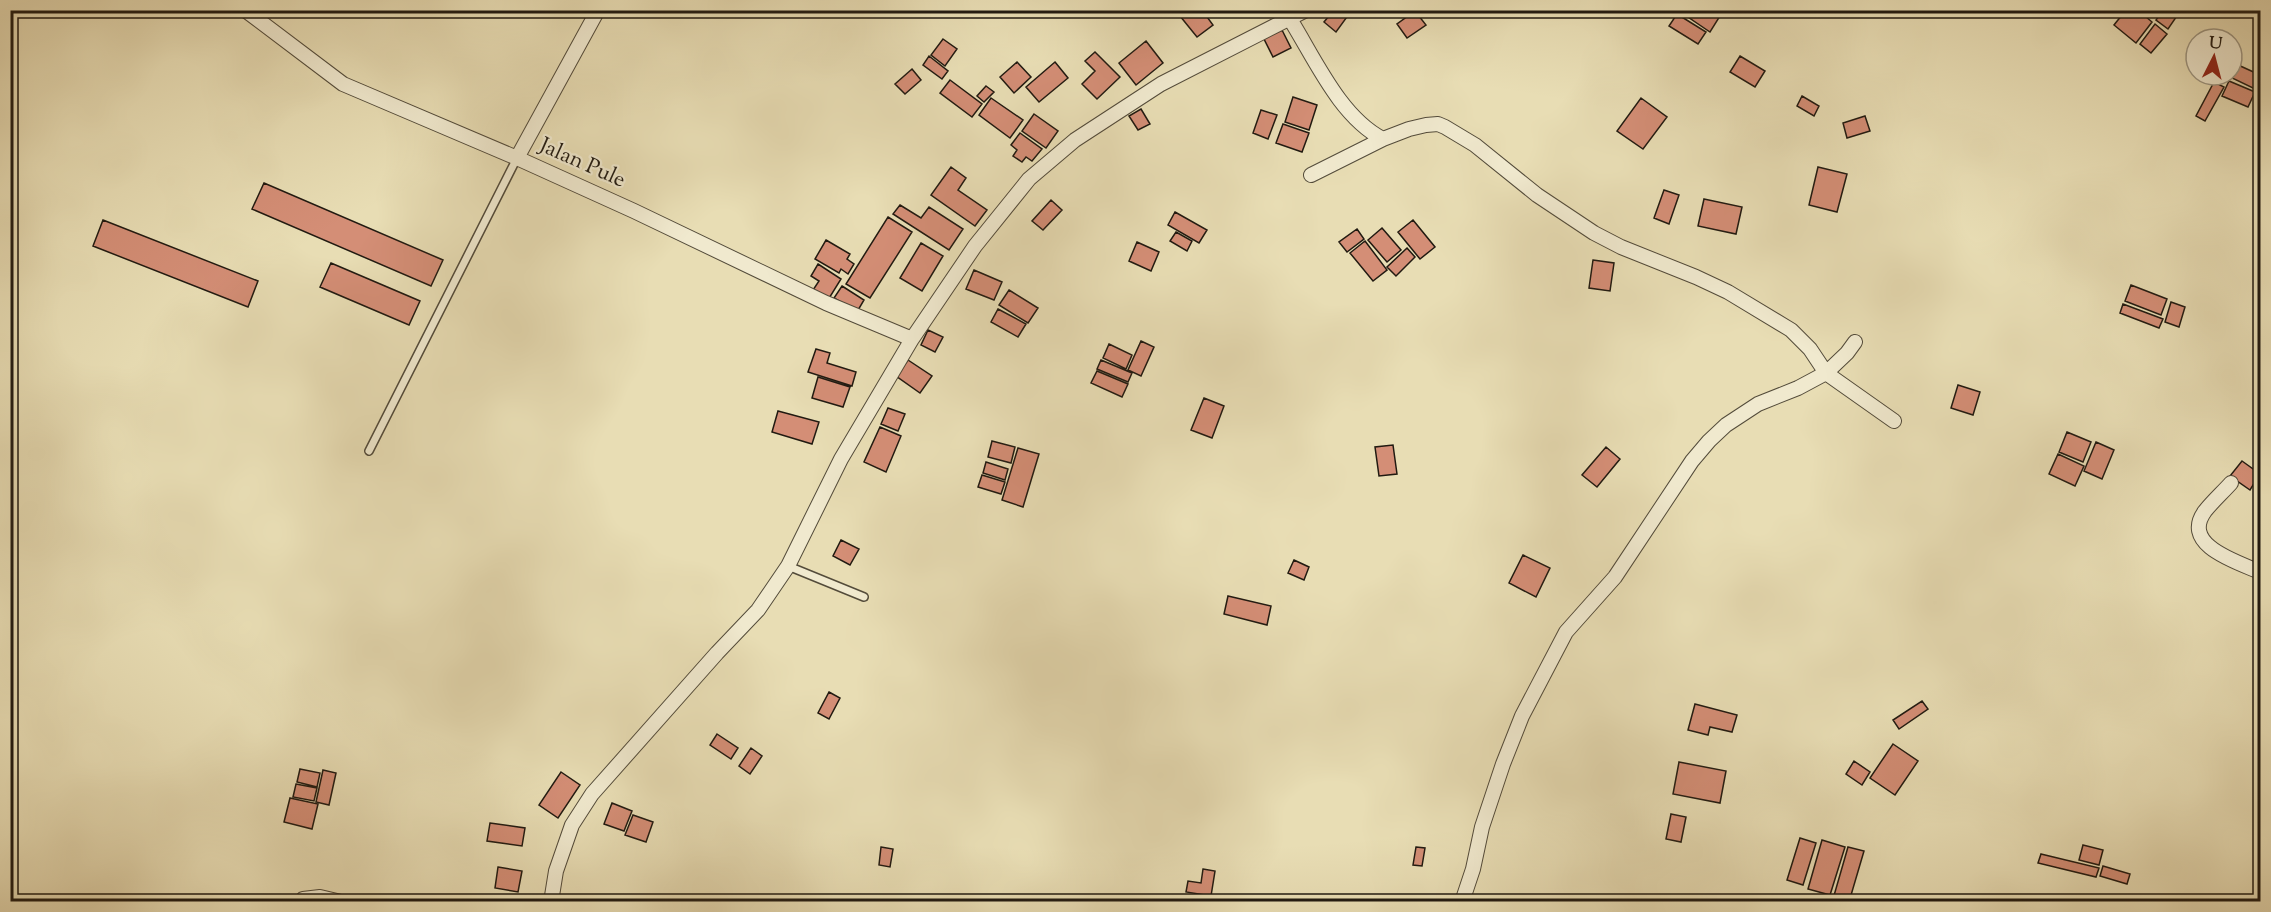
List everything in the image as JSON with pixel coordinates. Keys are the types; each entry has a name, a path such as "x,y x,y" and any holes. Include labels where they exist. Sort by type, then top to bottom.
{"street":[{"name":"Jalan Pule","path":"245,10 343,84 517,158 826,303 912,339"},
{"path":"517,158 598,10"},
{"path":"551,902 556,871 572,825 592,794 758,610 788,566 841,459 912,339 975,246 1029,179 1075,140 1161,84 1306,10"},
{"path":"1290,19 1343,104 1357,121 1383,139"},
{"path":"1311,175 1383,139 1409,129 1438,124 1475,145 1538,195 1594,233 1621,248 1728,292 1791,330 1810,349 1826,373 1894,421"},
{"path":"1462,902 1473,870 1482,827 1507,754 1522,716 1566,632 1615,577 1692,461 1709,441 1726,425 1758,404 1798,388 1826,373 1855,342"},
{"path":"2231,483 2204,512 2199,527 2201,539 2212,549 2260,572"},
{"path":"301,902 303,899 320,897 341,902"}],"lane":[{"path":"369,451 517,158"},
{"path":"788,566 864,597"}],"building":[{"path":"1186,10 1202,10 1213,25 1197,37 1180,16"},
{"path":"1334,10 1352,10 1336,32 1324,22"},
{"path":"1688,10 1712,10 1720,16 1710,32 1685,15"},
{"path":"2126,10 2138,10 2152,22 2136,43 2114,25"},
{"path":"2163,10 2181,10 2168,29 2156,20"},
{"path":"1415,11 1426,25 1407,38 1397,24"},
{"path":"1677,14 1706,32 1698,44 1669,26"},
{"path":"2155,24 2167,34 2151,53 2140,44"},
{"path":"1282,30 1291,48 1273,57 1264,39"},
{"path":"943,39 957,49 945,66 931,55"},
{"path":"1146,41 1163,63 1136,85 1119,63"},
{"path":"1095,52 1120,77 1097,99 1082,84 1095,71 1085,61"},
{"path":"929,56 948,71 942,79 923,65"},
{"path":"1740,56 1765,71 1755,87 1730,72"},
{"path":"1017,62 1031,77 1014,93 1000,77"},
{"path":"1055,62 1068,78 1039,102 1026,87"},
{"path":"2244,68 2260,75 2255,89 2244,84"},
{"path":"912,69 921,80 905,94 895,84"},
{"path":"950,80 982,104 972,117 940,93"},
{"path":"986,86 994,92 984,102 977,96"},
{"path":"2211,87 2224,87 2205,121 2196,116"},
{"path":"2226,87 2243,87 2255,92 2248,107 2222,96"},
{"path":"1802,96 1819,106 1814,116 1797,106"},
{"path":"1293,97 1317,105 1309,130 1285,122"},
{"path":"991,98 1023,120 1010,138 979,115"},
{"path":"1641,98 1667,117 1643,149 1617,131"},
{"path":"1141,109 1150,124 1138,130 1129,116"},
{"path":"1261,110 1277,115 1268,139 1253,133"},
{"path":"1034,114 1058,131 1046,148 1022,131"},
{"path":"1865,116 1870,131 1847,138 1843,123"},
{"path":"1283,124 1309,133 1302,152 1276,143"},
{"path":"1020,133 1042,149 1032,161 1026,157 1022,162 1013,156 1017,150 1011,145"},
{"path":"951,167 966,178 958,190 987,210 975,226 931,195"},
{"path":"1818,167 1847,174 1837,212 1809,205"},
{"path":"264,183 443,260 431,286 252,209"},
{"path":"1664,190 1679,195 1669,224 1654,218"},
{"path":"1704,199 1742,207 1736,234 1698,226"},
{"path":"1051,200 1062,210 1043,230 1032,221"},
{"path":"900,205 921,218 929,207 963,229 949,250 893,214"},
{"path":"1175,212 1207,230 1199,243 1168,225"},
{"path":"888,217 912,232 870,298 846,284"},
{"path":"103,220 258,281 248,307 93,246"},
{"path":"1413,220 1435,247 1420,259 1398,232"},
{"path":"1382,228 1401,250 1387,262 1368,240"},
{"path":"1357,229 1364,239 1347,252 1339,242"},
{"path":"1176,232 1192,241 1187,251 1170,241"},
{"path":"826,240 850,254 847,259 854,264 848,274 841,269 839,273 815,259"},
{"path":"1365,241 1387,270 1373,281 1350,253"},
{"path":"1137,242 1159,252 1151,271 1129,261"},
{"path":"921,243 943,256 922,291 900,278"},
{"path":"1407,248 1415,257 1396,276 1387,267"},
{"path":"1593,260 1614,263 1610,291 1589,288"},
{"path":"331,263 420,301 409,325 320,287"},
{"path":"818,264 841,279 828,300 813,290 819,281 811,276"},
{"path":"974,270 1002,282 994,300 966,289"},
{"path":"2131,285 2167,299 2161,315 2125,301"},
{"path":"842,286 864,300 857,312 834,298"},
{"path":"1009,290 1038,308 1028,323 999,305"},
{"path":"2171,302 2185,307 2179,327 2165,322"},
{"path":"2123,304 2163,319 2159,328 2120,313"},
{"path":"998,309 1026,324 1018,337 991,322"},
{"path":"928,330 943,337 935,352 921,345"},
{"path":"1141,341 1154,347 1141,376 1128,370"},
{"path":"1109,344 1132,355 1126,369 1103,358"},
{"path":"816,349 830,353 827,363 856,372 852,386 808,372"},
{"path":"908,360 932,376 920,393 896,376"},
{"path":"1101,360 1132,373 1128,382 1097,369"},
{"path":"1097,371 1128,384 1122,397 1091,383"},
{"path":"818,377 850,387 843,407 812,398"},
{"path":"1958,385 1980,392 1973,415 1951,408"},
{"path":"1204,398 1224,406 1212,438 1191,430"},
{"path":"888,408 905,414 898,431 881,424"},
{"path":"778,411 819,422 812,444 772,432"},
{"path":"880,427 901,436 886,472 864,462"},
{"path":"2067,432 2091,442 2083,462 2059,452"},
{"path":"992,441 1015,447 1011,463 988,457"},
{"path":"2096,442 2114,450 2102,479 2084,471"},
{"path":"1393,445 1397,474 1379,476 1375,447"},
{"path":"1606,447 1620,459 1597,487 1582,475"},
{"path":"1018,448 1039,454 1023,507 1002,500"},
{"path":"2058,454 2084,466 2075,486 2049,474"},
{"path":"2242,461 2260,474 2250,490 2230,476"},
{"path":"986,462 1008,469 1005,480 983,473"},
{"path":"982,475 1005,482 1001,494 978,487"},
{"path":"841,540 859,549 850,565 833,556"},
{"path":"1523,555 1550,568 1536,597 1509,583"},
{"path":"1294,560 1309,567 1304,580 1288,573"},
{"path":"1228,596 1271,606 1267,625 1224,614"},
{"path":"829,692 840,698 829,719 818,713"},
{"path":"1922,701 1928,709 1899,729 1893,720"},
{"path":"1695,704 1737,715 1732,732 1710,727 1708,735 1688,730"},
{"path":"717,734 738,748 731,759 710,745"},
{"path":"1893,744 1918,761 1895,795 1870,778"},
{"path":"751,748 762,756 750,774 739,766"},
{"path":"1854,761 1870,772 1862,785 1846,774"},
{"path":"1679,762 1726,771 1720,803 1673,794"},
{"path":"300,769 320,773 317,787 297,782"},
{"path":"323,770 336,773 329,805 316,802"},
{"path":"561,772 580,785 558,818 539,805"},
{"path":"296,784 317,788 314,801 293,797"},
{"path":"290,798 318,804 312,829 284,822"},
{"path":"612,803 632,811 624,831 604,824"},
{"path":"1671,814 1686,817 1681,842 1666,839"},
{"path":"633,815 653,822 646,842 625,835"},
{"path":"490,823 525,828 522,846 487,841"},
{"path":"1800,838 1816,843 1803,885 1787,880"},
{"path":"1822,840 1845,847 1830,895 1808,889"},
{"path":"2083,845 2103,850 2099,865 2079,860"},
{"path":"881,847 893,849 890,867 879,865"},
{"path":"1416,847 1425,848 1422,866 1413,865"},
{"path":"1848,847 1864,851 1849,902 1840,902 1833,899"},
{"path":"2041,854 2099,868 2096,877 2038,863"},
{"path":"2103,866 2130,874 2127,884 2100,876"},
{"path":"498,867 522,871 518,892 495,888"},
{"path":"1203,869 1215,871 1211,896 1186,892 1188,881 1201,883"},
{"path":"1174,896 1200,902 1172,902"}]}
